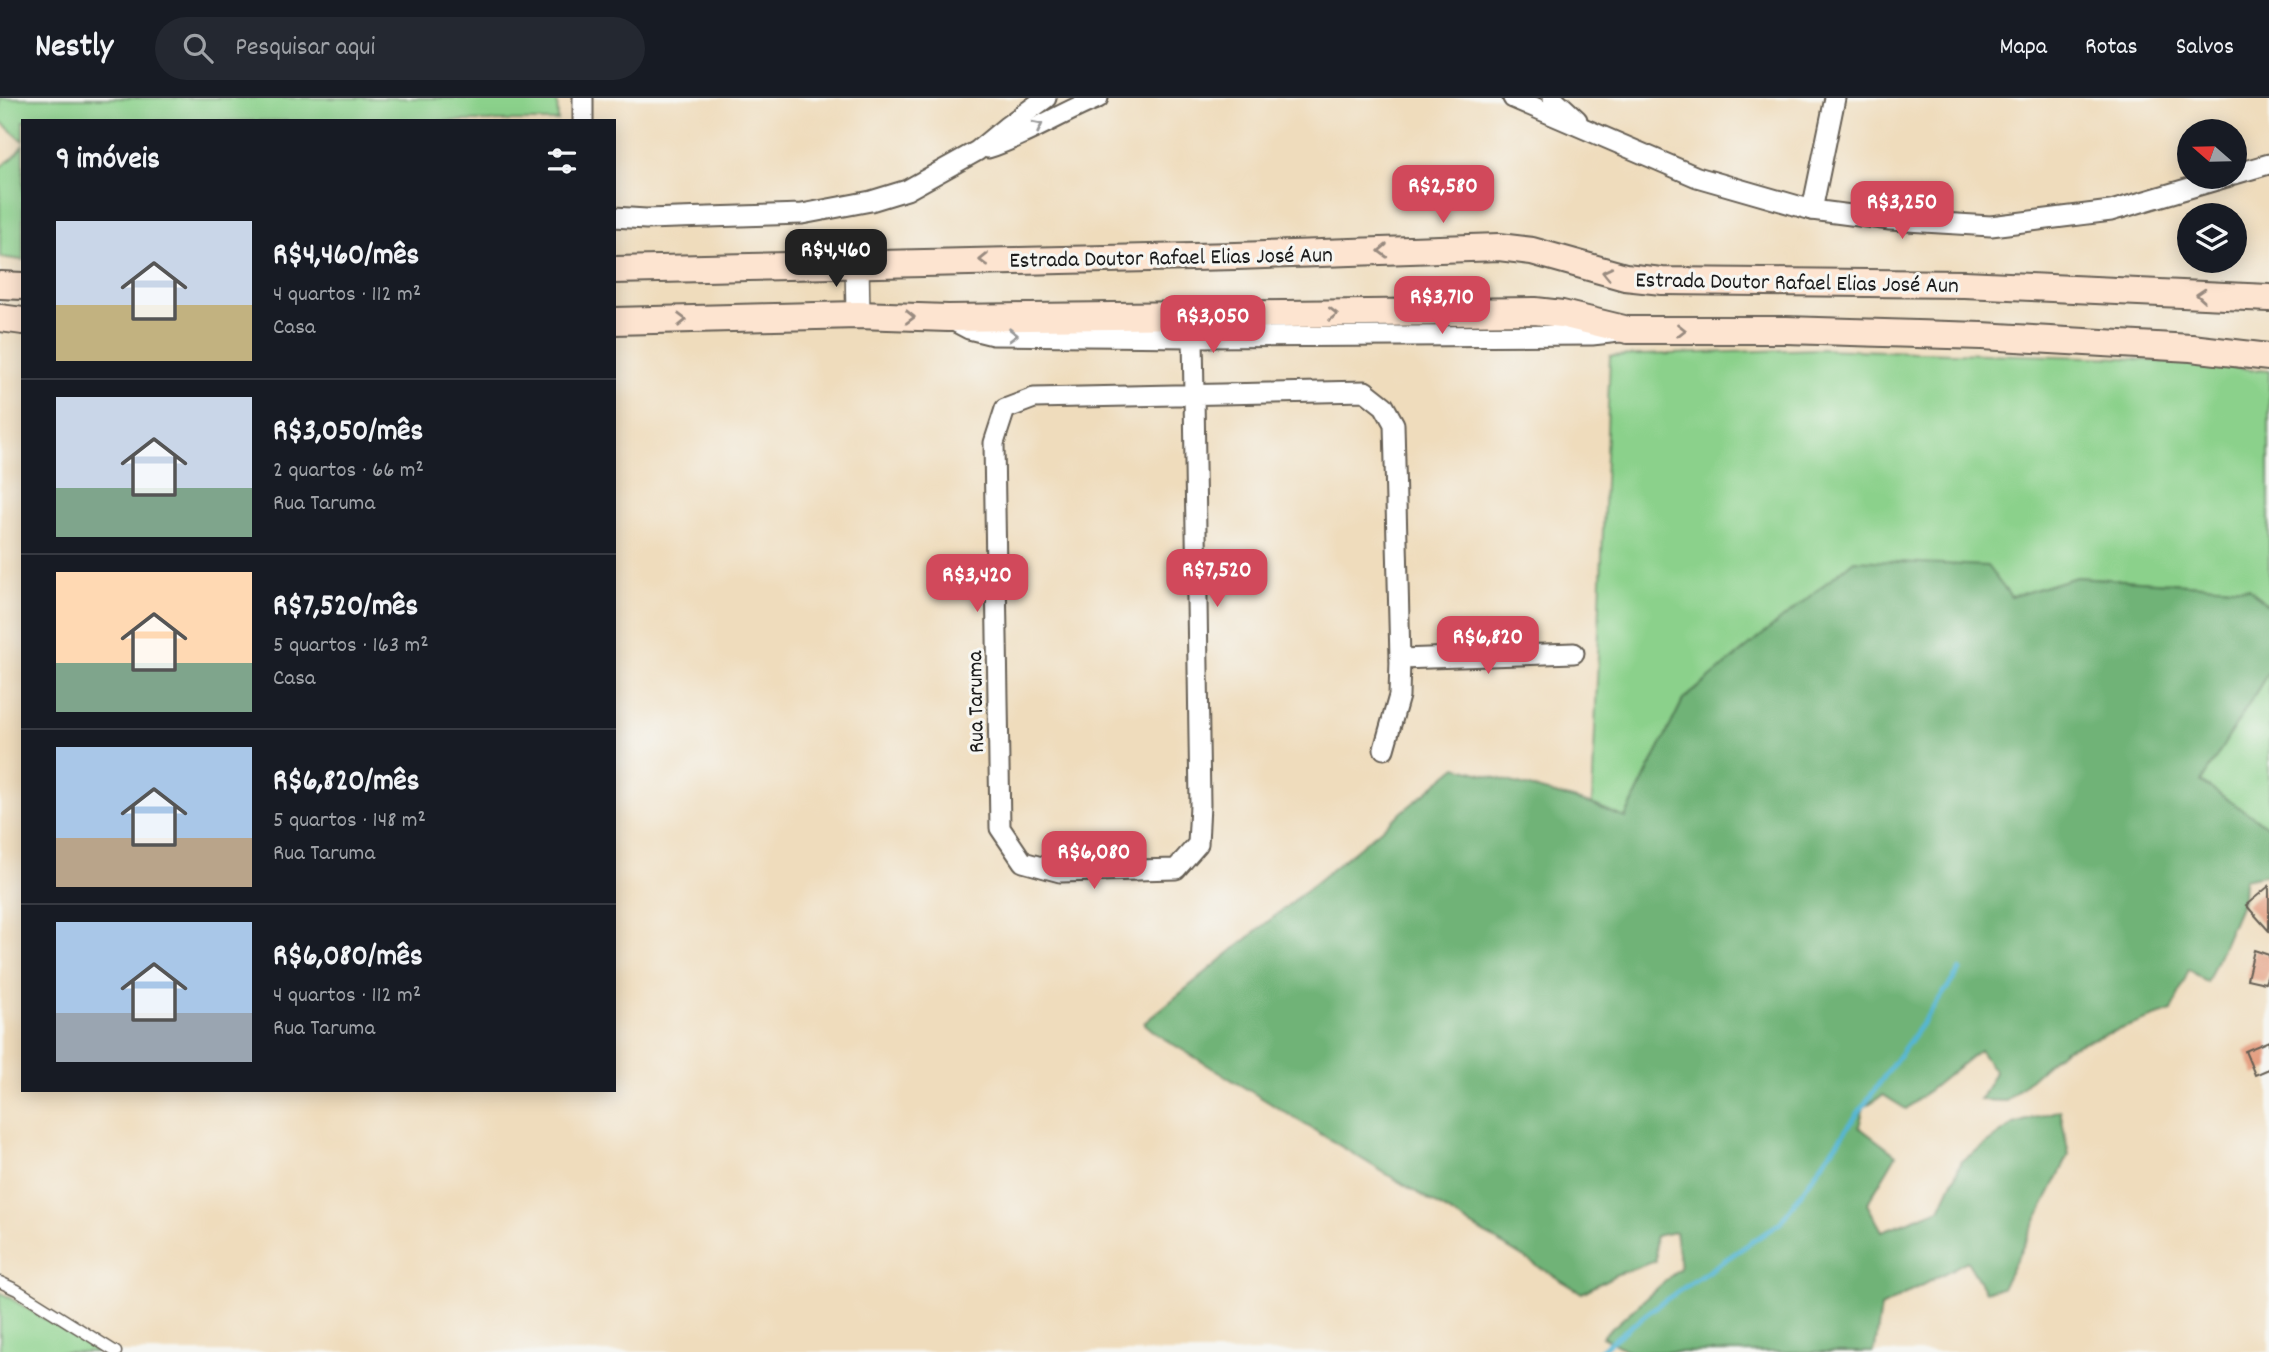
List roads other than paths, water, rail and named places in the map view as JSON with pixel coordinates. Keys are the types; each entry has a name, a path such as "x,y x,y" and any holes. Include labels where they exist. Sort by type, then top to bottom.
{"main road":[{"name":"Estrada Doutor Rafael Elias José Aun","path":"616,270 1236,256 1499,247 1532,251 1625,277 1662,281 1964,284 2269,298"},
{"path":"0,285 21,286"},
{"path":"616,321 858,315 948,317 1535,311 1562,313 1628,330 1786,330 1982,336 2191,348 2269,358"},
{"path":"0,318 21,321"}],"street":[{"path":"583,98 583,119"},
{"path":"616,217 646,219 759,216 835,209 872,201 907,190 977,151 1046,98"},
{"path":"977,151 1007,142 1066,111 1098,98"},
{"path":"1513,98 1697,177 1812,210 1890,220 1991,226 2111,211 2186,189"},
{"path":"1553,98 1589,130"},
{"path":"1812,210 1835,98"},
{"path":"2247,170 2269,164"},
{"path":"857,263 858,315"},
{"path":"948,317 969,329 993,335 1592,335 1628,330"},
{"path":"1193,337 1194,395"},
{"name":"Rua Taruma","path":"1194,395 1200,805 1198,844 1176,869 1060,872 1023,862 1000,828 994,443 1005,409 1034,398 1365,391 1384,407 1394,424 1400,659 1399,696 1384,749"},
{"path":"1400,659 1574,653"}],"lane":[{"path":"0,1282 116,1352"}],"waterway":[{"path":"1598,1352 1658,1305 1780,1223 1960,970"}]}
